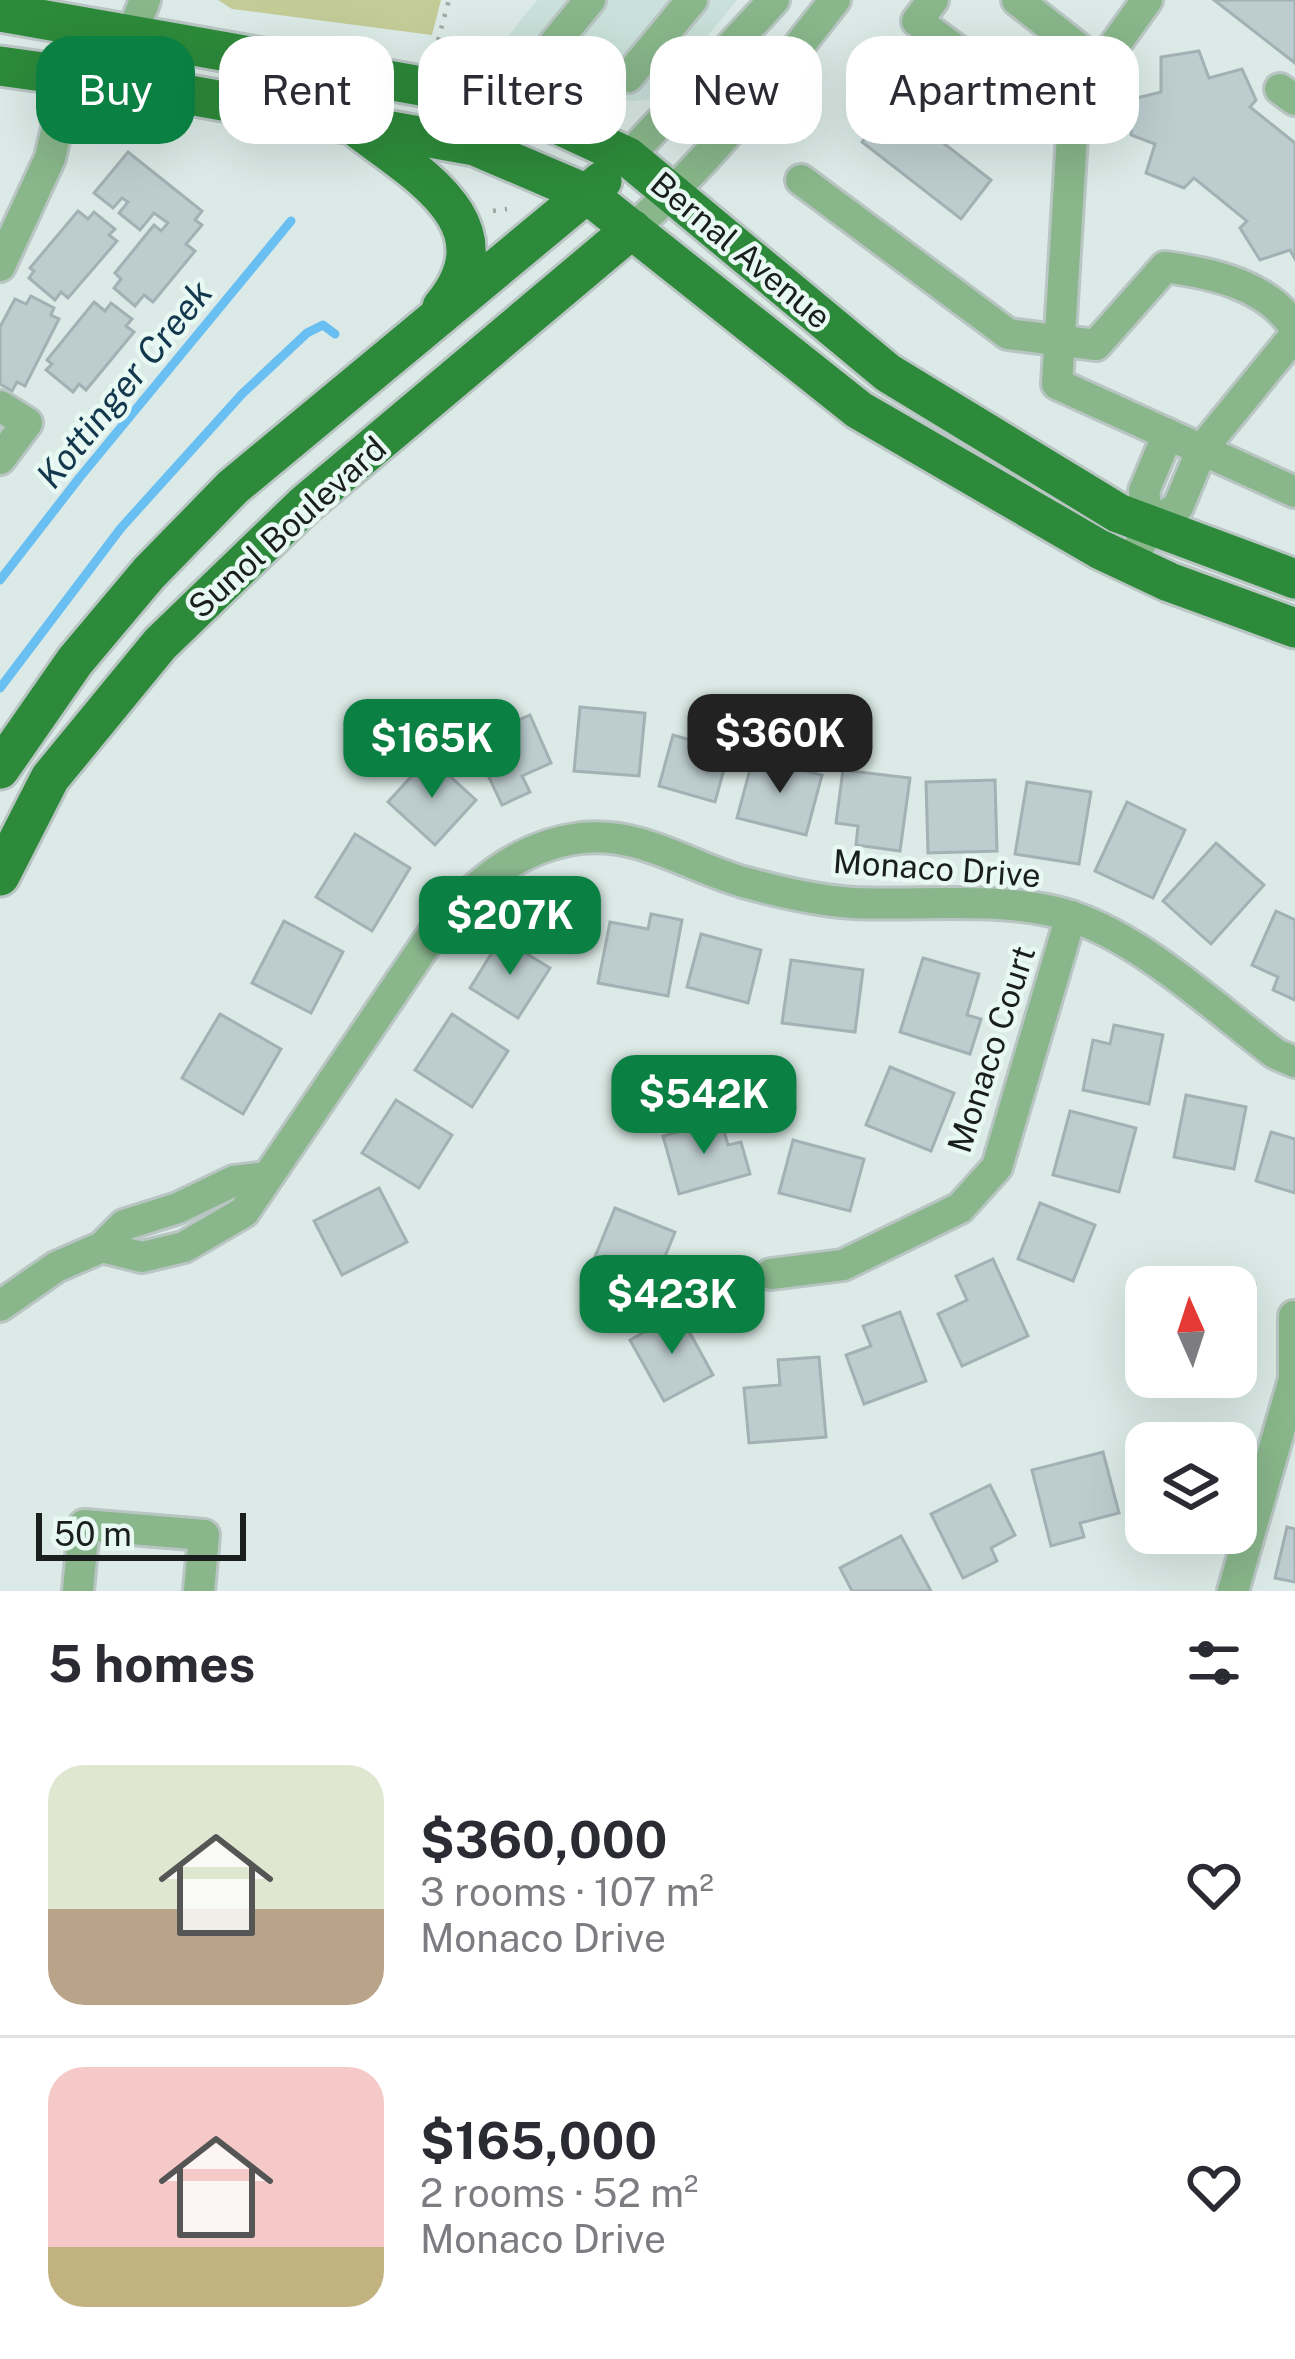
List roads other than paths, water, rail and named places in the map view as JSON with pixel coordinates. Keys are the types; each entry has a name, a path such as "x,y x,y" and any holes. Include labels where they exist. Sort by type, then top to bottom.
{"main road":[{"name":"Bernal Avenue","path":"0,12 138,17 418,81"},
{"name":"Bernal Avenue","path":"0,66 36,71"},
{"name":"Bernal Avenue","path":"394,131 476,146 587,194 860,410 964,474 1132,565 1295,628"},
{"path":"379,144 428,181 453,208 464,236 462,283 416,339"},
{"name":"Bernal Avenue","path":"600,144 628,157 888,373 1118,513 1295,580"},
{"name":"Sunol Boulevard","path":"0,770 75,661 149,572 233,487 416,339 628,157"},
{"name":"Sunol Boulevard","path":"0,876 50,778 160,644 304,505 632,229"}],"street":[{"path":"560,36 590,0"},
{"path":"626,77 692,0"},
{"path":"628,157 774,0"},
{"path":"632,229 673,194 740,122 836,0"},
{"path":"933,0 917,21 937,36"},
{"path":"1017,0 1063,36"},
{"path":"1121,36 1147,0"},
{"path":"0,266 53,144"},
{"path":"1072,144 1057,383 1295,492"},
{"path":"801,180 1008,334 1096,345 1165,267 1211,274 1264,296 1285,312 1295,332 1202,449 1178,507 1149,526"},
{"path":"0,406 28,424 0,459"},
{"path":"1132,565 1149,526 1144,490 1168,434"},
{"name":"Monaco Drive","path":"0,1306 56,1267 102,1247 124,1225 178,1208 234,1181 267,1177 465,894 515,858 581,838 644,842 744,883 848,902 1034,908 1071,916 1135,944 1258,1040 1295,1062"},
{"name":"Monaco Court","path":"771,1274 842,1265 960,1208 997,1167 1071,916"},
{"path":"1233,1591 1294,1379 1294,1316"},
{"path":"78,1591 84,1525 204,1535 199,1591"}],"waterway":[{"name":"Kottinger Creek","path":"0,580 291,221"},
{"path":"0,688 121,528 242,394 307,333 323,325 335,334"}]}
